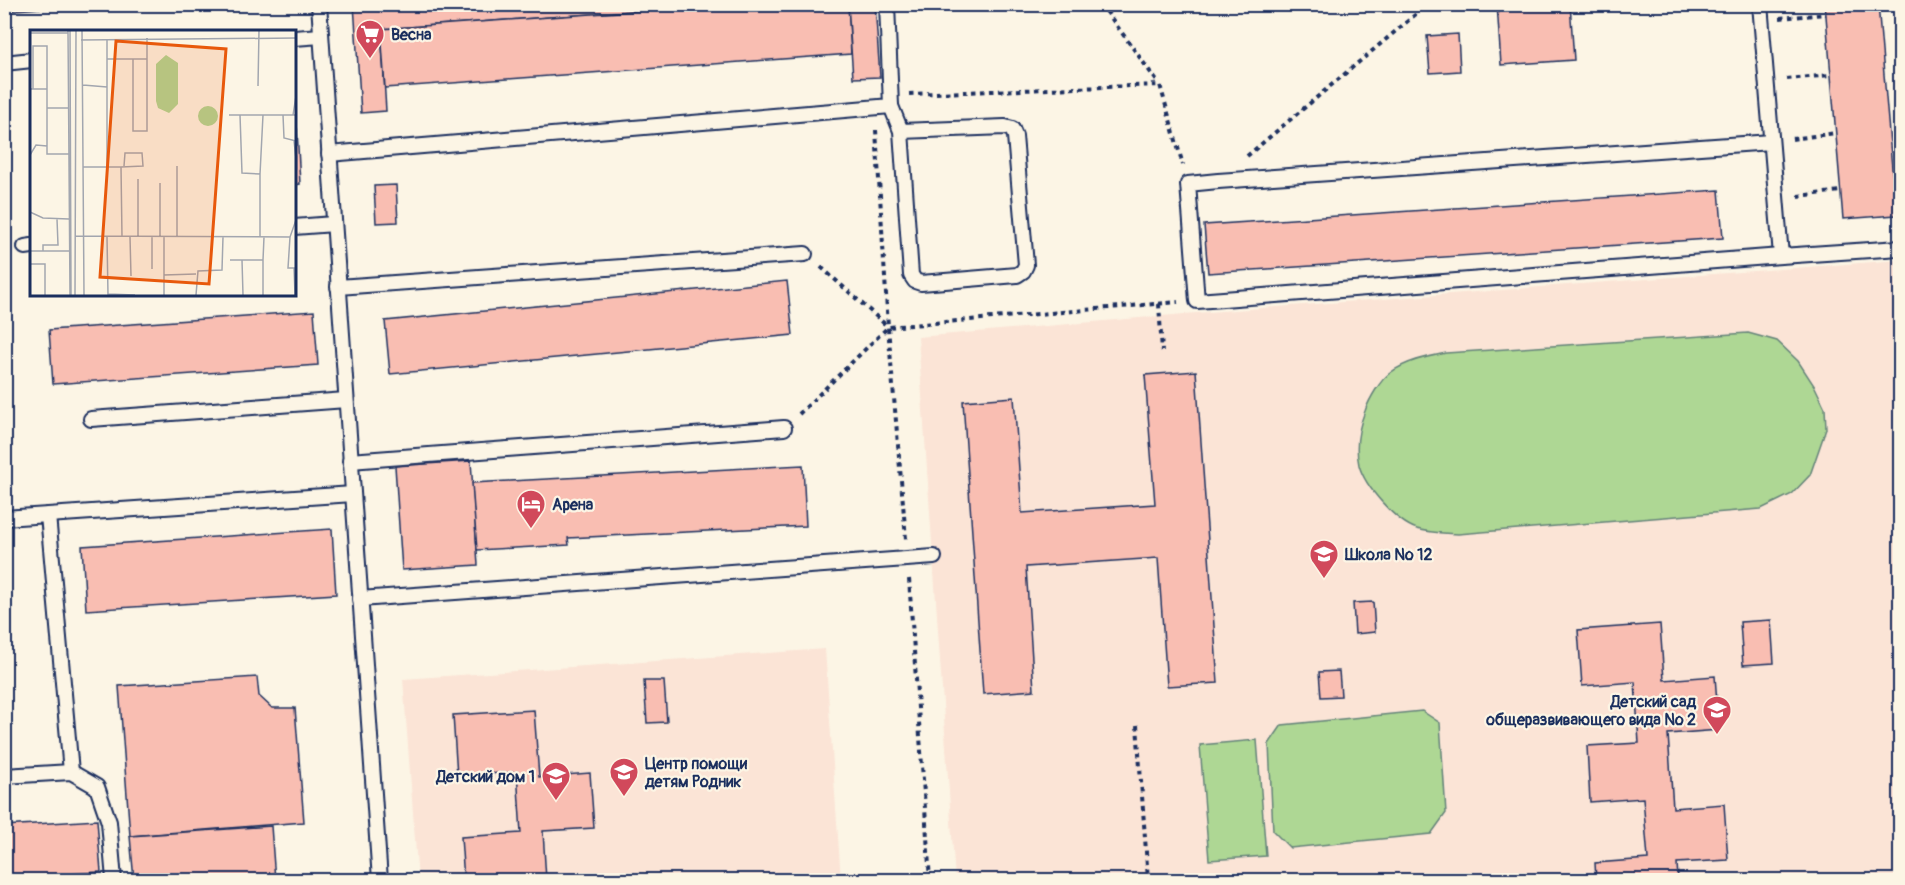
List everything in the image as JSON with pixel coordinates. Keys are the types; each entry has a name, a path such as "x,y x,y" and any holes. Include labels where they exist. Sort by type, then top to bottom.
{"lane":[{"path":"319,4 380,880"},
{"path":"887,4 891,101 901,131 911,275 915,281 921,283 1017,275 1023,271 1026,265 1015,136 1012,129 1005,127 901,131"},
{"path":"1760,4 1781,256"},
{"path":"296,38 321,36"},
{"path":"4,63 30,60"},
{"path":"329,154 875,107 891,101"},
{"path":"1771,142 1188,184 1197,301 1900,248"},
{"path":"296,226 334,224"},
{"path":"338,287 805,254"},
{"path":"91,419 346,400"},
{"path":"350,461 784,428"},
{"path":"4,518 353,494"},
{"path":"48,515 71,772"},
{"path":"360,599 907,561 934,557"},
{"path":"4,776 71,772 97,788 109,822 114,880"}],"path":[{"path":"1101,4 1160,85 1188,184"},
{"path":"1246,158 1428,4"},
{"path":"1762,20 1826,14"},
{"path":"1766,81 1831,75"},
{"path":"891,101 1160,85"},
{"path":"875,107 888,327 930,880"},
{"path":"1771,142 1836,133"},
{"path":"1776,198 1841,190"},
{"path":"805,254 888,327"},
{"path":"784,428 888,327 1197,301"},
{"path":"1159,304 1162,351"},
{"path":"1137,725 1148,880"}],"shaded area":[{"name":"Школа № 12","path":"1900,260 1900,880 955,880 918,337 1196,313"},
{"name":"Центр помощи детям Родник","path":"825,649 841,880 418,880 403,679"}],"green space":[{"path":"1748,333 1777,341 1798,361 1825,408 1826,429 1810,475 1792,494 1761,509 1458,534 1432,532 1417,529 1400,519 1382,503 1362,474 1357,445 1365,411 1372,396 1382,380 1390,373 1416,360 1446,353"},
{"path":"1422,711 1440,723 1446,813 1431,834 1290,848 1273,831 1269,744 1282,725"},
{"path":"1257,740 1266,856 1209,860 1200,745"}],"building":[{"path":"4,4 91,4 4,11"},
{"name":"Весна","path":"354,4 731,4 381,29 386,111 361,113"},
{"path":"731,4 848,4 851,54 385,88 381,29"},
{"path":"848,4 875,4 880,77 853,78"},
{"path":"1497,4 1570,4 1574,60 1501,65"},
{"path":"1825,4 1878,4 1896,215 1843,219"},
{"path":"1458,34 1460,71 1430,73 1427,36"},
{"path":"296,129 297,129 300,184 296,185"},
{"path":"396,185 398,222 376,223 374,186"},
{"path":"1719,190 1723,238 1208,273 1204,225"},
{"path":"787,281 793,335 390,374 385,321"},
{"path":"314,311 318,365 53,384 49,330"},
{"path":"1196,371 1218,683 1167,686 1158,558 1026,567 1034,690 983,694 963,401 1014,397 1022,513 1155,504 1145,375"},
{"path":"471,461 478,565 402,570 395,466"},
{"path":"803,465 806,526 568,538 569,545 477,550 472,483"},
{"path":"332,529 336,594 86,610 82,546"},
{"path":"1373,602 1375,632 1355,634 1353,603"},
{"path":"1771,620 1774,663 1743,665 1740,622"},
{"path":"1660,624 1664,680 1715,676 1719,730 1668,734 1673,808 1724,804 1728,860 1677,863 1678,880 1596,880 1595,863 1648,859 1643,798 1590,802 1587,746 1639,743 1635,682 1582,686 1578,630"},
{"path":"1339,671 1341,696 1321,697 1319,672"},
{"path":"257,677 259,696 272,708 295,708 304,822 130,836 119,686"},
{"path":"644,681 664,681 667,722 647,723"},
{"name":"Детский дом 1","path":"534,710 539,777 590,773 594,828 543,831 546,880 464,880 461,837 521,833 517,772 457,776 453,715"},
{"path":"97,820 101,872 4,878 4,826"},
{"path":"271,826 275,880 134,880 130,836"}],"place":[{"name":"Весна","path":"370,60"},
{"name":"Арена","path":"531,530"},
{"name":"Школа № 12","path":"1324,580"},
{"name":"Детский сад общеразвивающего вида № 2","path":"1717,736"},
{"name":"Центр помощи детям Родник","path":"624,798"},
{"name":"Детский дом 1","path":"556,802"}]}
